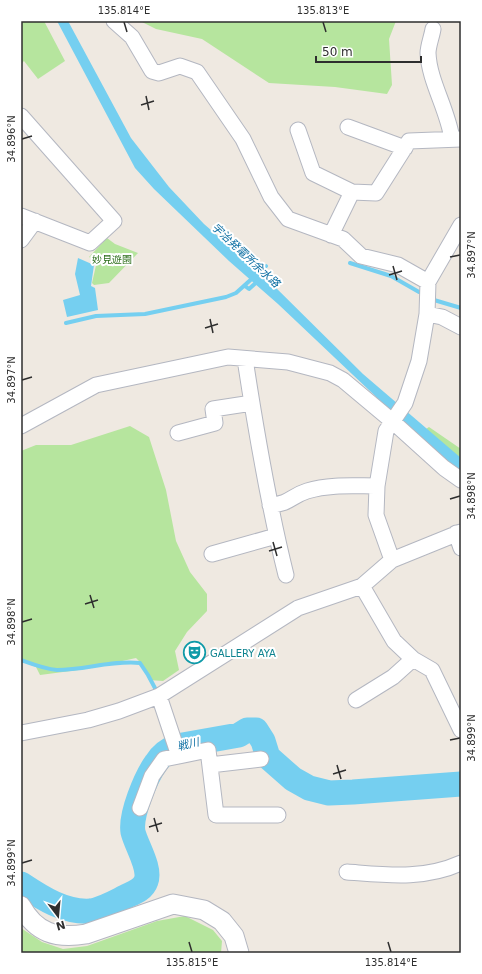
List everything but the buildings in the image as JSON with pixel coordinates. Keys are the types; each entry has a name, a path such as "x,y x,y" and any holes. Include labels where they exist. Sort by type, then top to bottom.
{"street":[{"path":"114,21 132,37 152,71 159,73 180,66 197,72 243,139 271,197 288,219 343,239 361,256 398,265 428,282"},
{"path":"298,130 313,173 352,192 376,193 409,141 457,139 435,84 428,53 433,29"},
{"path":"21,116 114,221 90,244 28,219 21,240"},
{"path":"348,127 405,148"},
{"path":"331,235 352,192"},
{"path":"392,560 376,515 377,486 386,431 405,403 419,361 427,314 428,282 461,225"},
{"path":"427,314 442,317 461,327"},
{"path":"21,426 96,385 228,357 288,362 330,373 343,380 392,421 444,468 461,480"},
{"path":"245,359 270,506 286,575"},
{"path":"185,434 215,423 213,409 252,404"},
{"path":"270,506 284,504 305,492 328,486 377,486"},
{"path":"21,733 88,720 119,712 159,696 298,608 362,586 392,560 458,533 461,548"},
{"path":"212,554 276,536"},
{"path":"362,586 394,641 413,659 432,670 461,730"},
{"path":"356,700 393,677 413,659"},
{"path":"159,696 176,750"},
{"path":"140,808 152,776 164,759 176,750 208,750 216,815 278,815"},
{"path":"210,765 261,759"},
{"path":"347,872 402,876 443,871 461,864"},
{"path":"21,906 31,920 46,932 57,936 86,934 173,904 204,910 222,922 230,931 234,936 239,953"}],"green space":[{"path":"21,21 44,21 65,61 38,79 24,61 21,64"},
{"path":"140,21 396,21 389,39 392,85 387,94 335,87 269,83 202,39 156,29"},
{"name":"妙見遊園","path":"107,238 115,244 138,253 109,283 94,285 92,283 97,261 89,257"},
{"path":"130,426 149,437 166,490 176,541 190,572 207,594 207,611 187,632 175,651 179,670 163,681 149,680 142,664 136,658 86,669 40,675 36,667 21,661 21,451 36,445 71,445"},
{"path":"429,427 461,449 461,471 417,435"},
{"path":"185,916 213,930 222,941 221,953 21,953 21,928 42,942 63,949 87,946 157,921"}],"water":[{"path":"57,21 68,21 131,138 169,187 204,224 265,277 363,374 461,458 461,473 390,410 278,304 229,261 154,189 135,168"},
{"path":"78,258 94,265 91,286 95,288 98,310 67,317 63,300 80,295 75,274"}],"waterway":[{"path":"350,263 391,276 419,292"},
{"name":"宇治発電所余水路","path":"66,323 96,316 145,314 226,297 236,293 266,266"},
{"name":"宇治発電所余水路","path":"245,286 249,289 259,280"},
{"path":"434,300 461,308"},
{"path":"21,660 57,670 130,662 140,663 156,690"},
{"name":"戦川","path":"21,884 54,904 72,910 81,911 100,909 143,887 147,876 145,863 133,832 133,825 136,806 152,769 160,757 177,746 239,735 247,730 256,730 263,741 268,757 293,779 309,788 329,793 461,784"}],"place":[{"name":"GALLERY AYA","path":"194,653"}]}
